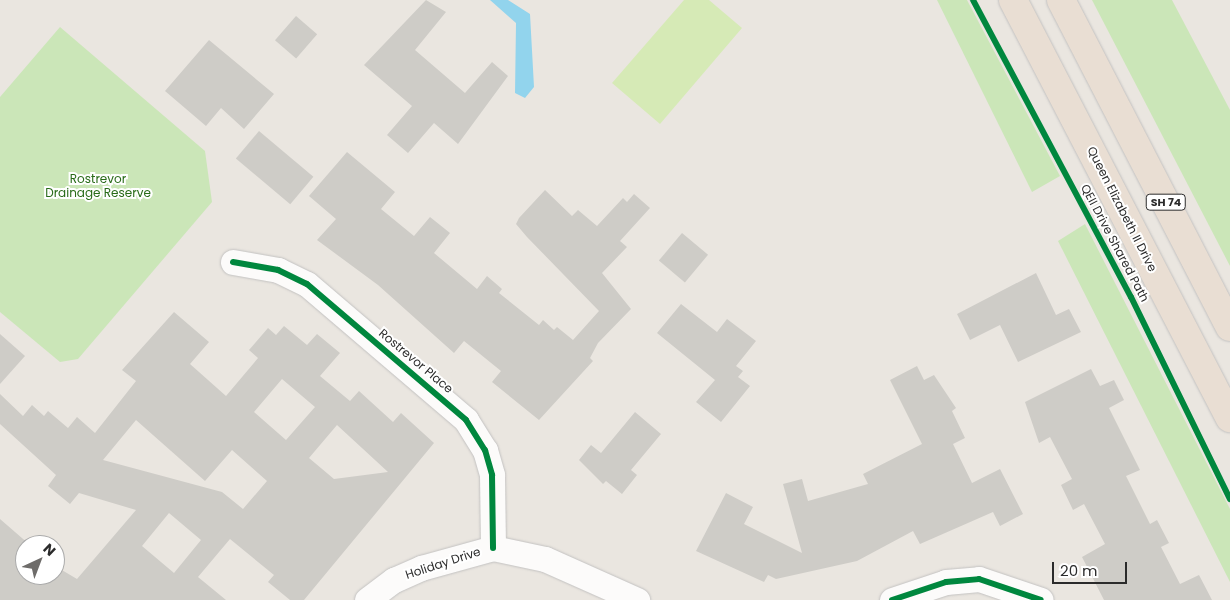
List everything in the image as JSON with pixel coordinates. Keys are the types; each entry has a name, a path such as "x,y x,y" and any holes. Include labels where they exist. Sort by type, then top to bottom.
{"highway":[{"name":"Queen Elizabeth II Drive","path":"1013,0 1230,418"},
{"name":"SH 74","path":"1061,0 1230,327"}],"street":[{"name":"Rostrevor Place","path":"233,262 278,270 307,284 466,420 485,450 492,475 494,548"},
{"name":"Holiday Drive","path":"367,600 394,580 421,568 494,548 545,559 637,600"},
{"path":"892,600 946,582 980,579 1041,600"}],"green space":[{"path":"684,0 709,0 742,28 660,124 612,83"},
{"path":"937,0 967,0 1060,176 1032,192"},
{"path":"1092,0 1172,0 1230,110 1230,266"},
{"name":"Rostrevor Drainage Reserve","path":"60,27 205,151 212,202 78,359 60,362 0,312 0,97"},
{"path":"1085,224 1230,509 1230,582 1058,241"}],"water":[{"path":"490,0 508,0 530,14 534,87 525,98 515,93 516,23"}],"building":[{"path":"426,0 446,12 415,50 465,93 492,62 508,76 458,144 434,123 408,153 387,135 412,106 364,65"},
{"path":"296,16 317,34 296,59 275,40"},
{"path":"209,40 274,94 244,129 221,108 206,126 165,91"},
{"path":"259,131 313,177 290,204 236,159"},
{"path":"347,152 395,192 381,209 414,236 430,217 450,233 434,253 477,289 487,276 502,289 499,293 539,325 543,320 554,330 557,327 573,340 599,311 527,237 516,224 519,218 545,190 572,216 578,210 597,226 623,198 627,202 634,194 650,208 620,241 627,247 602,273 631,309 598,343 590,358 593,361 539,420 492,382 501,371 464,341 454,353 378,285 317,240 336,219 309,196"},
{"path":"682,233 708,255 685,282 659,261"},
{"path":"1036,273 1056,315 1069,309 1081,332 1018,362 1000,325 970,340 957,314"},
{"path":"681,304 717,332 727,319 756,341 736,366 743,371 738,377 750,386 721,422 696,402 715,380 657,333"},
{"path":"174,312 209,342 190,364 226,396 258,358 249,350 268,328 276,335 284,326 307,345 317,334 340,353 320,376 350,401 359,391 393,422 401,413 434,443 304,600 290,600 268,582 274,575 230,539 198,577 226,600 0,600 0,519 18,535 15,535 15,585 65,585 65,572 77,579 136,510 79,493 70,504 48,486 56,475 0,424 0,394 23,416 32,405 44,416 48,411 68,428 77,417 95,433 136,381 122,370","holes":["282,379 315,407 286,440 254,412","136,420 205,481 232,450 267,481 243,509 222,492 103,460","337,425 388,472 334,479 309,458","169,513 201,540 174,573 142,546"]},
{"path":"0,334 25,356 0,384"},
{"path":"917,366 924,380 934,375 956,408 952,411 965,438 953,444 972,483 1000,469 1023,514 1000,526 993,512 920,544 913,531 857,561 776,579 768,575 764,582 696,551 726,493 753,507 744,524 802,553 783,484 802,479 808,501 868,484 863,474 922,444 890,380"},
{"path":"1091,369 1100,386 1114,380 1124,400 1109,408 1140,470 1126,476 1150,524 1157,520 1169,543 1161,547 1180,584 1199,575 1212,600 1104,600 1082,557 1105,544 1084,504 1073,510 1061,485 1072,479 1050,437 1039,443 1025,402"},
{"path":"635,412 661,434 631,470 637,475 622,494 606,481 603,484 579,460 591,445 601,453"}],"cycle path":[{"name":"QEII Drive Shared Path","path":"973,0 1131,297 1230,499"},
{"path":"233,262 278,270 307,284 466,420 485,450 492,475 493,548"},
{"path":"892,600 946,582 979,579 1041,600"}]}
